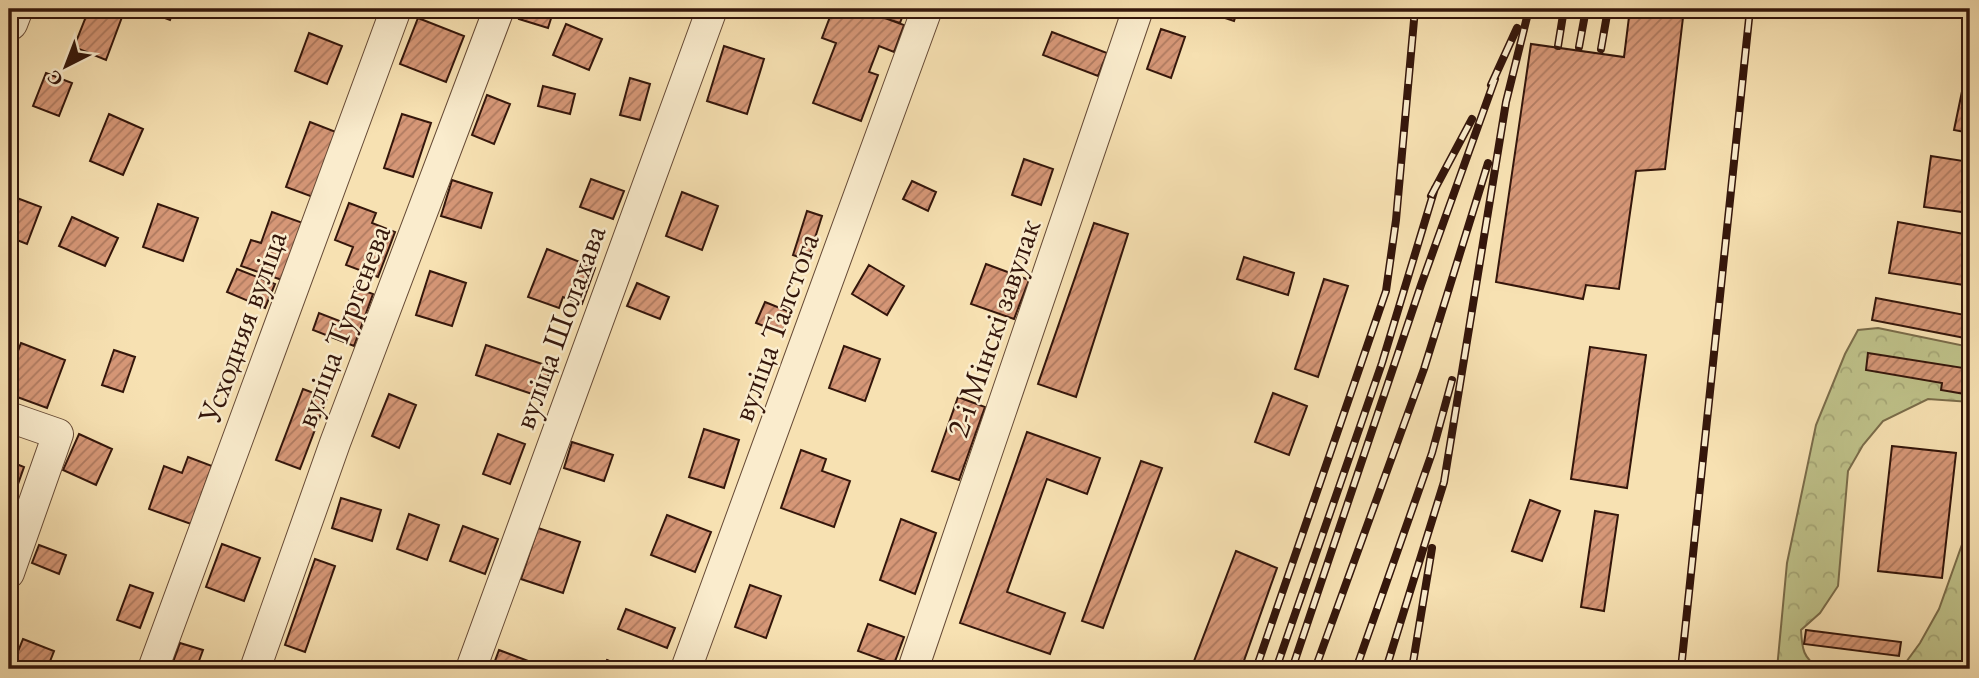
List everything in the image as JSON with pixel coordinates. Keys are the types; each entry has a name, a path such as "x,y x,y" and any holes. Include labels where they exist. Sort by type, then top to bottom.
{"street":[{"path":"9,22 14,9"},
{"name":"Усходняя вуліца","path":"153,669 396,9"},
{"name":"вуліца Тургенева","path":"255,669 335,443 499,9"},
{"name":"вуліца Шолахава","path":"471,669 712,9"},
{"name":"вуліца Талстога","path":"686,669 927,9"},
{"name":"2-і Мінскі завулак","path":"913,669 1138,9"},
{"path":"9,417 58,434 9,573"}],"green space":[{"path":"1878,328 1970,347 1970,402 1928,399 1883,421 1863,445 1848,471 1838,586 1820,613 1801,630 1804,652 1820,669 1777,669 1787,563 1816,425 1845,354 1858,330"},
{"path":"1970,522 1970,669 1901,669 1920,643 1939,609"}],"building":[{"path":"89,9 125,9 106,60 74,47"},
{"path":"141,9 174,9 170,20"},
{"path":"522,9 554,9 548,28 519,19"},
{"path":"833,9 860,9 904,25 894,52 879,46 869,72 878,75 861,121 813,103 836,43 822,38"},
{"path":"877,9 905,9 900,23 875,15"},
{"path":"1198,9 1238,9 1234,21"},
{"path":"1630,9 1684,9 1665,169 1636,171 1619,289 1586,285 1583,299 1496,282 1531,44 1624,57"},
{"path":"418,18 464,36 446,82 400,64"},
{"path":"566,24 602,39 589,70 553,55"},
{"path":"1161,29 1185,37 1171,78 1147,69"},
{"path":"1052,32 1107,53 1098,76 1043,55"},
{"path":"309,33 342,46 327,84 295,71"},
{"path":"724,46 764,59 747,114 707,101"},
{"path":"46,73 72,83 59,116 33,106"},
{"path":"1965,77 1970,78 1970,133 1954,130"},
{"path":"630,78 650,84 640,120 620,115"},
{"path":"543,86 575,94 570,114 538,106"},
{"path":"487,95 510,104 494,144 472,135"},
{"path":"109,114 143,129 123,175 90,161"},
{"path":"402,114 431,123 413,177 384,168"},
{"path":"310,122 336,132 313,197 286,187"},
{"path":"1931,156 1970,162 1970,213 1924,207"},
{"path":"1024,159 1053,169 1041,205 1012,195"},
{"path":"591,179 624,191 613,219 580,207"},
{"path":"452,180 492,193 481,228 441,216"},
{"path":"912,181 936,192 928,211 903,199"},
{"path":"682,192 718,206 702,250 666,236"},
{"path":"9,195 41,207 27,244 9,237"},
{"path":"349,203 376,213 372,223 395,232 378,277 346,265 353,247 335,240"},
{"path":"158,204 198,218 183,261 143,247"},
{"path":"807,211 822,216 808,260 793,255"},
{"path":"272,212 303,223 282,280 241,266 251,240 261,243"},
{"path":"72,217 118,238 105,266 59,246"},
{"path":"1898,222 1970,235 1970,286 1889,273"},
{"path":"1094,223 1128,234 1076,397 1038,384"},
{"path":"547,249 595,268 582,304 563,297 559,308 528,297"},
{"path":"1244,257 1294,273 1288,295 1237,279"},
{"path":"986,264 1029,280 1014,319 971,304"},
{"path":"869,265 904,286 887,315 852,294"},
{"path":"237,269 275,284 265,308 227,292"},
{"path":"430,271 466,283 452,326 416,315"},
{"path":"1324,279 1348,286 1318,377 1295,369"},
{"path":"637,283 669,297 660,319 627,306"},
{"path":"354,287 373,294 354,346 313,330 319,313 342,322"},
{"path":"1876,298 1970,316 1970,339 1872,320"},
{"path":"765,302 790,312 782,333 756,323"},
{"path":"21,343 65,360 47,408 9,394 9,375"},
{"path":"486,345 551,367 541,397 476,375"},
{"path":"844,346 880,359 865,401 829,388"},
{"path":"1590,347 1646,355 1627,488 1571,479"},
{"path":"114,350 135,357 123,392 102,385"},
{"path":"1868,353 1970,369 1970,387 1967,386 1965,394 1941,390 1942,383 1866,370"},
{"path":"303,389 327,398 300,469 276,460"},
{"path":"1273,393 1307,406 1289,455 1255,442"},
{"path":"389,394 416,405 399,448 372,436"},
{"path":"958,397 985,407 959,480 932,471"},
{"path":"704,429 739,440 724,488 689,477"},
{"path":"1027,432 1100,458 1087,494 1047,479 1007,592 1065,613 1050,654 960,623"},
{"path":"79,434 112,449 96,485 63,470"},
{"path":"498,434 525,444 510,484 483,474"},
{"path":"572,442 613,455 604,481 564,468"},
{"path":"1892,446 1956,453 1942,578 1878,571"},
{"path":"801,450 826,459 822,471 850,481 834,527 781,508"},
{"path":"188,457 212,466 191,524 149,509 164,466 182,473"},
{"path":"9,461 24,467 12,501 9,500"},
{"path":"1141,461 1162,468 1103,628 1082,621"},
{"path":"341,498 381,510 372,541 332,528"},
{"path":"1530,500 1560,511 1542,561 1512,551"},
{"path":"1595,511 1618,515 1604,611 1581,607"},
{"path":"409,514 439,525 427,560 397,549"},
{"path":"667,515 711,532 695,572 651,555"},
{"path":"901,519 936,533 915,594 880,580"},
{"path":"463,526 498,539 485,574 450,561"},
{"path":"538,528 580,542 563,593 521,579"},
{"path":"222,544 260,558 244,601 206,587"},
{"path":"39,545 66,555 59,574 32,563"},
{"path":"1236,551 1277,568 1241,669 1191,669"},
{"path":"315,559 335,566 305,652 285,645"},
{"path":"130,585 153,593 140,628 117,620"},
{"path":"750,585 781,596 766,638 735,627"},
{"path":"626,609 675,628 667,648 618,629"},
{"path":"868,624 904,637 894,664 858,651"},
{"path":"1806,630 1901,642 1899,656 1804,644"},
{"path":"23,639 54,651 47,669 27,669 13,664"},
{"path":"180,643 203,650 196,669 173,662"},
{"path":"499,650 544,667 544,669 492,669"},
{"path":"607,660 628,669 603,669"}],"railway":[{"path":"1256,669 1386,291 1396,220 1415,9"},
{"path":"1386,669 1444,482 1506,102 1529,9"},
{"path":"1558,46 1564,9"},
{"path":"1579,47 1586,9"},
{"path":"1601,49 1608,9"},
{"path":"1681,669 1750,9"},
{"path":"1491,85 1517,28"},
{"path":"1292,669 1421,285 1495,79"},
{"path":"1431,196 1472,119"},
{"path":"1315,669 1424,369 1488,163"},
{"path":"1276,669 1382,363 1435,188"},
{"path":"1356,669 1432,453 1452,380"},
{"path":"1412,669 1432,548"}]}
